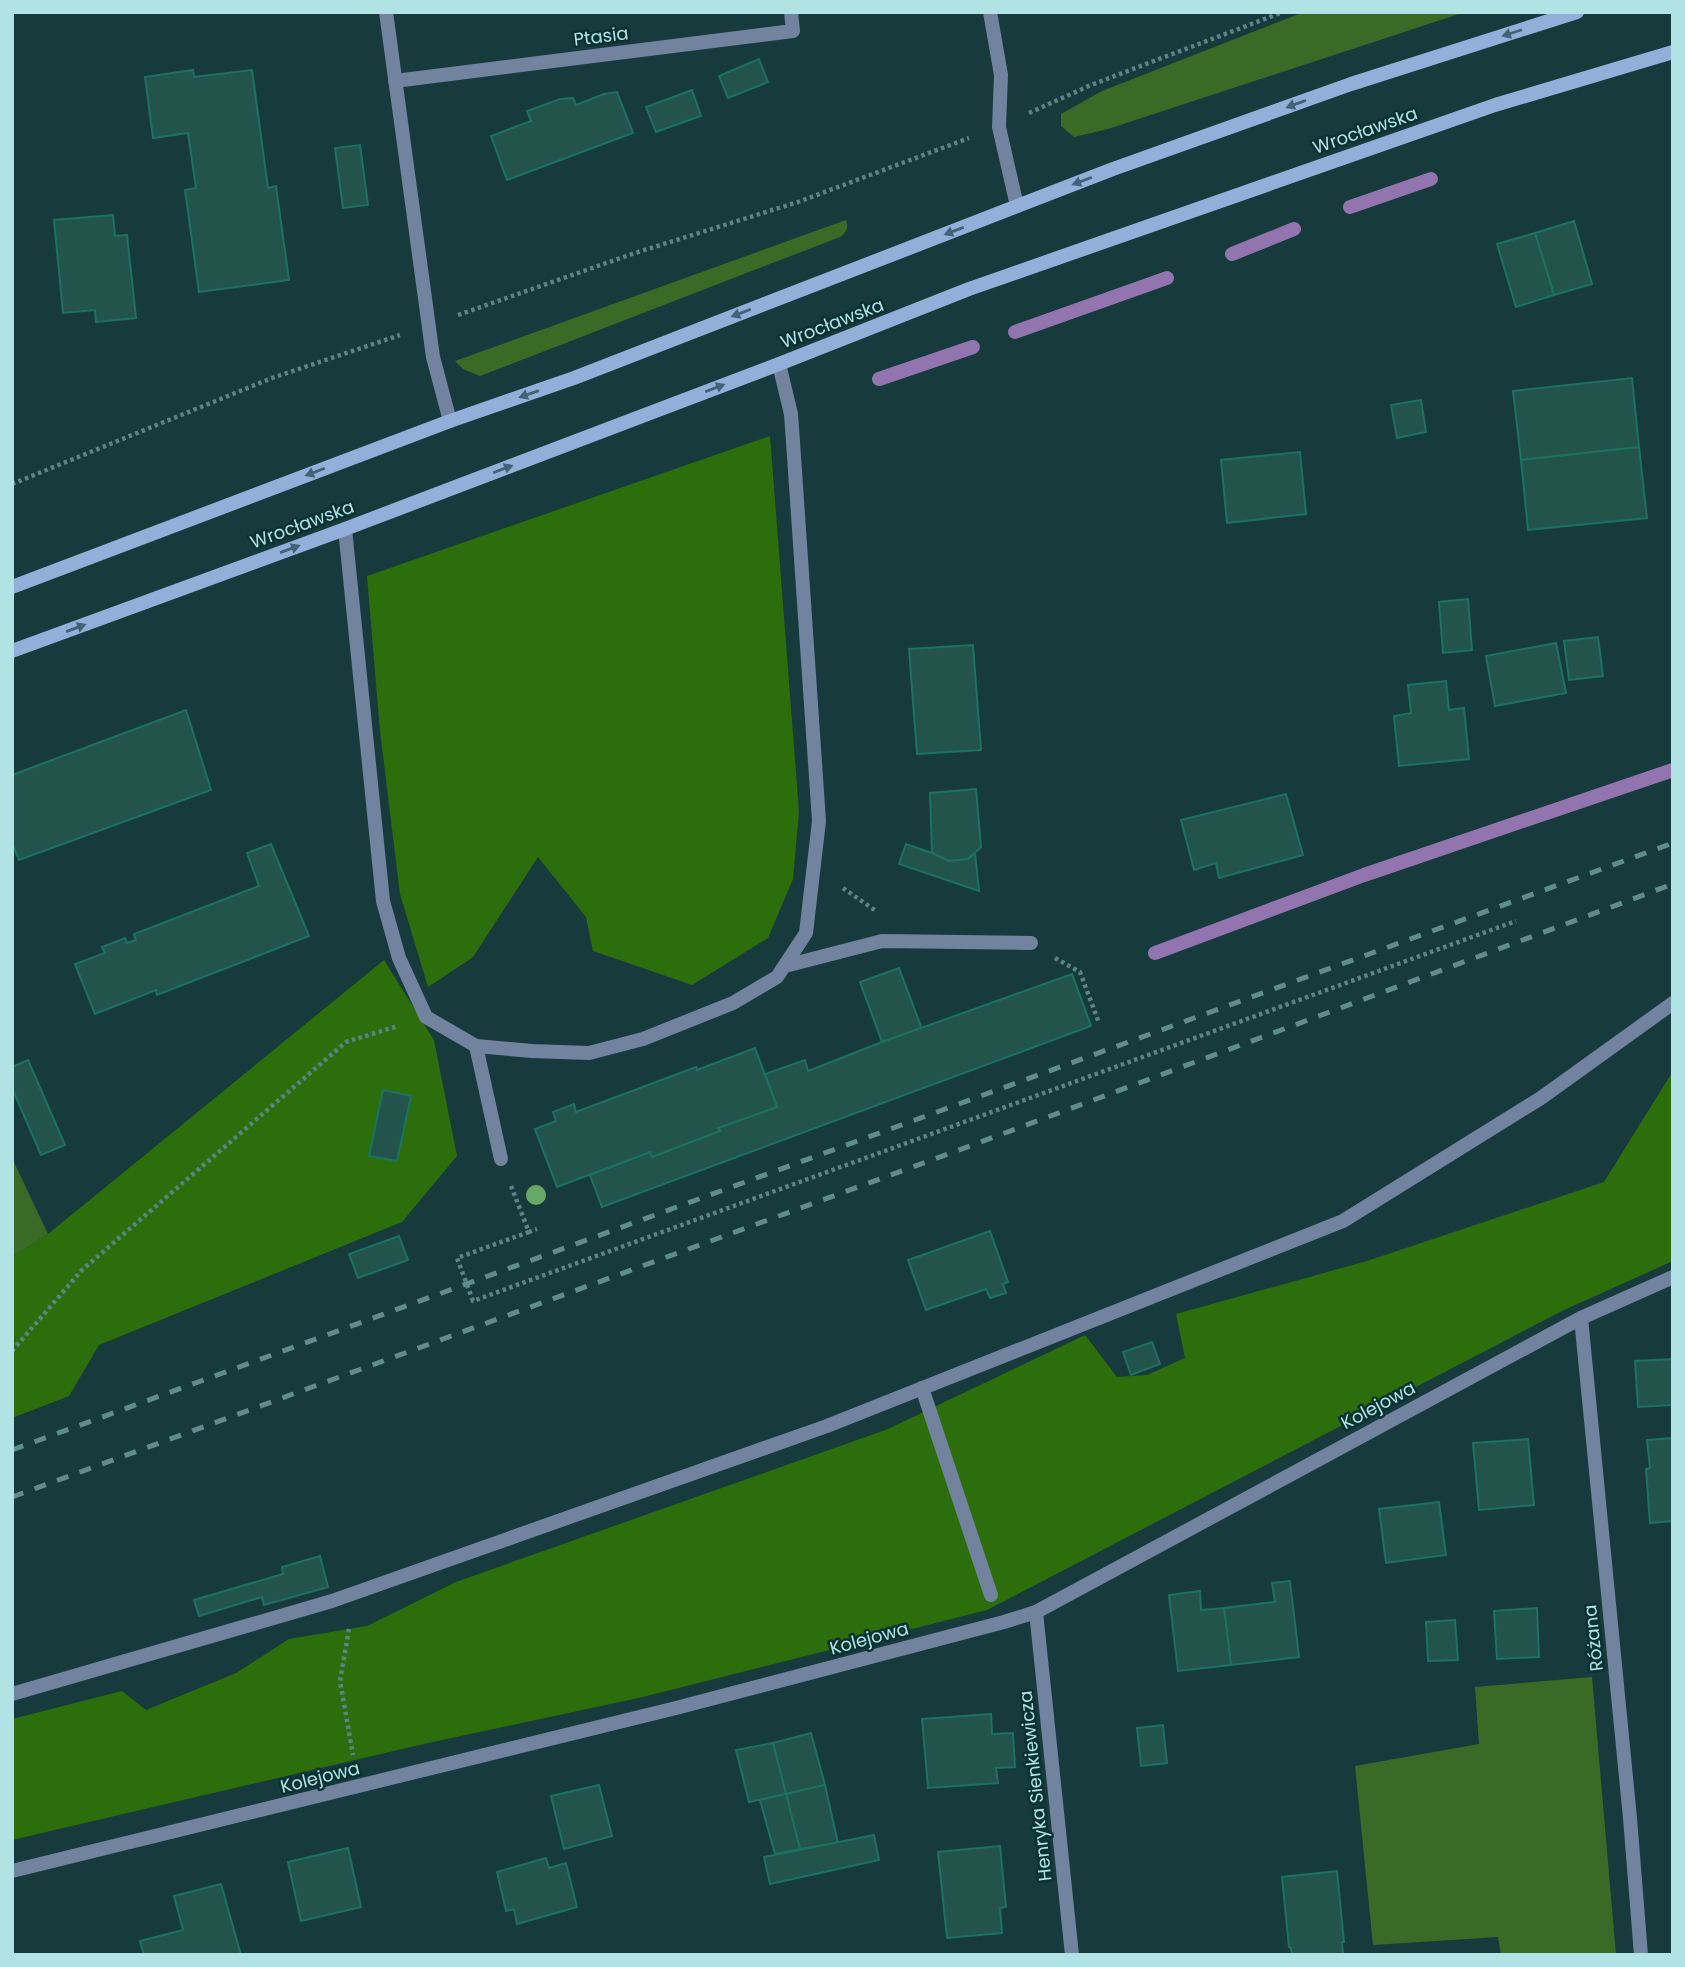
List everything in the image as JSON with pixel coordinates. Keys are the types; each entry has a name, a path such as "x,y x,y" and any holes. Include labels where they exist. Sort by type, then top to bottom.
{"main road":[{"path":"12,587 450,421 574,378 1113,169 1351,84 1577,12"},
{"name":"Wrocławska","path":"12,651 345,529 969,289 1495,105 1673,52"}],"street":[{"path":"386,12 433,357 450,421"},
{"name":"Ptasia","path":"396,81 793,31 791,12"},
{"path":"990,12 1001,75 999,127 1017,206"},
{"path":"345,529 383,901 399,958 426,1017 476,1046 589,1053 643,1039 733,1003 777,977 806,933 819,821 790,414 779,364"},
{"path":"785,965 882,941 1031,943"},
{"path":"12,1694 356,1593 827,1426 1343,1221 1541,1098 1673,1003"},
{"path":"476,1046 501,1159"},
{"name":"Kolejowa","path":"12,1871 703,1701 991,1626 1035,1612 1581,1318 1673,1277"},
{"name":"Różana","path":"1581,1318 1629,1804 1641,1955"},
{"path":"922,1388 991,1595"},
{"name":"Henryka Sienkiewicza","path":"1035,1612 1072,1955"}],"path":[{"path":"12,484 272,378 635,253 798,202 999,127 1091,85 1283,12"},
{"path":"814,867 918,942"},
{"path":"537,1229 457,1258 473,1301 1516,921"},
{"path":"1031,943 1080,972 1099,1023"},
{"path":"12,1351 82,1270 345,1042 426,1017"},
{"path":"501,1159 529,1232"},
{"path":"356,1593 340,1681 358,1787"}],"green space":[{"path":"1304,12 1465,12 1108,129 1074,137 1061,126 1061,114 1102,91"},
{"path":"846,220 846,230 840,237 480,376 463,369 455,361"},
{"path":"770,436 799,812 793,879 768,938 692,985 593,951 586,917 538,857 473,957 428,987 400,894 380,731 367,576"},
{"path":"384,960 434,1040 457,1156 402,1222 99,1345 69,1396 12,1418 12,1257 48,1234"},
{"path":"1673,1071 1673,1261 1564,1310 987,1610 643,1697 428,1743 12,1840 12,1719 122,1691 146,1710 236,1673 289,1639 367,1626 456,1582 888,1429 1085,1335 1117,1377 1147,1375 1185,1358 1176,1314 1367,1261 1604,1182"},
{"path":"12,1158 48,1234 12,1257"},
{"path":"1592,1677 1616,1955 1501,1955 1498,1937 1373,1945 1355,1766 1479,1744 1475,1687"}],"building":[{"path":"759,59 768,82 728,98 719,76"},
{"path":"193,70 194,77 252,70 268,188 276,186 289,280 199,292 185,190 196,188 188,133 153,138 145,77"},
{"path":"692,90 701,116 656,132 646,107"},
{"path":"617,92 633,133 507,180 491,136 531,121 527,111 560,99 573,98 576,105"},
{"path":"360,145 368,205 343,208 335,148"},
{"path":"113,215 115,236 127,235 136,318 96,322 95,310 63,313 54,220"},
{"path":"1574,221 1592,284 1554,295 1535,233"},
{"path":"1535,233 1554,295 1516,307 1497,244"},
{"path":"1632,378 1639,447 1521,460 1513,391"},
{"path":"1421,400 1426,432 1397,438 1391,405"},
{"path":"1639,447 1647,518 1528,530 1521,460"},
{"path":"1300,452 1306,514 1227,523 1221,460"},
{"path":"1468,599 1472,650 1443,653 1439,602"},
{"path":"1598,637 1603,676 1569,680 1564,641"},
{"path":"1556,643 1566,693 1495,706 1486,656"},
{"path":"973,645 981,750 917,754 909,649"},
{"path":"1446,681 1449,710 1464,708 1469,759 1399,766 1394,716 1411,713 1408,685"},
{"path":"186,710 211,790 19,860 12,843 12,775"},
{"path":"976,789 981,847 968,859 949,861 932,853 930,793"},
{"path":"1286,794 1303,855 1219,878 1216,863 1194,870 1181,820"},
{"path":"271,844 309,936 157,995 156,990 95,1014 75,964 105,953 102,947 125,938 127,943 136,940 134,934 259,886 247,853"},
{"path":"906,844 949,861 968,859 975,853 979,891 899,864"},
{"path":"899,968 922,1029 882,1042 860,982"},
{"path":"1072,974 1091,1026 602,1207 590,1175 650,1152 652,1157 720,1131 718,1128 777,1107 765,1074 805,1060 808,1071"},
{"path":"755,1048 777,1107 718,1128 720,1131 652,1157 650,1152 557,1187 535,1129 556,1121 553,1112 574,1104 576,1112"},
{"path":"28,1060 65,1145 41,1155 12,1088 12,1067"},
{"path":"383,1090 411,1096 397,1161 369,1156"},
{"path":"990,1231 1008,1282 1003,1284 1006,1293 990,1298 986,1289 926,1310 908,1260"},
{"path":"399,1236 408,1260 358,1278 349,1254"},
{"path":"1152,1342 1160,1364 1131,1375 1123,1352"},
{"path":"1673,1359 1673,1405 1638,1407 1635,1361"},
{"path":"1673,1438 1673,1521 1650,1523 1647,1440"},
{"path":"1528,1439 1534,1505 1479,1510 1473,1443"},
{"path":"1439,1502 1446,1555 1386,1563 1379,1509"},
{"path":"320,1556 328,1587 264,1605 262,1597 199,1616 194,1600 283,1574 282,1567"},
{"path":"1290,1581 1299,1657 1231,1665 1224,1608 1275,1602 1272,1583"},
{"path":"1200,1591 1201,1610 1224,1608 1231,1665 1178,1671 1169,1595"},
{"path":"1537,1608 1539,1657 1497,1659 1494,1611"},
{"path":"1455,1620 1458,1660 1428,1661 1426,1622"},
{"path":"991,1714 992,1734 1013,1733 1015,1767 996,1768 998,1783 928,1788 922,1719"},
{"path":"1163,1725 1167,1763 1141,1766 1137,1728"},
{"path":"811,1733 825,1785 786,1794 773,1743"},
{"path":"773,1743 786,1794 749,1802 736,1750"},
{"path":"599,1785 612,1836 564,1849 551,1796"},
{"path":"825,1785 838,1843 800,1849 786,1794"},
{"path":"786,1794 800,1849 775,1854 760,1800"},
{"path":"874,1835 879,1860 770,1884 764,1857"},
{"path":"1000,1846 1006,1907 1000,1908 1002,1933 947,1938 938,1852"},
{"path":"348,1848 361,1907 301,1921 288,1862"},
{"path":"546,1858 549,1868 566,1863 577,1907 517,1924 514,1909 506,1911 497,1872"},
{"path":"1337,1871 1343,1955 1292,1955 1282,1877"},
{"path":"221,1884 241,1955 144,1955 140,1941 183,1930 174,1896"}],"waterway":[{"path":"1350,207 1431,179"},
{"path":"1232,254 1294,229"},
{"path":"1015,332 1167,278"},
{"path":"879,379 973,347"},
{"path":"1155,953 1364,875 1673,770"}],"railway":[{"path":"12,1450 1673,843"},
{"path":"12,1497 978,1143 1673,884"}]}
